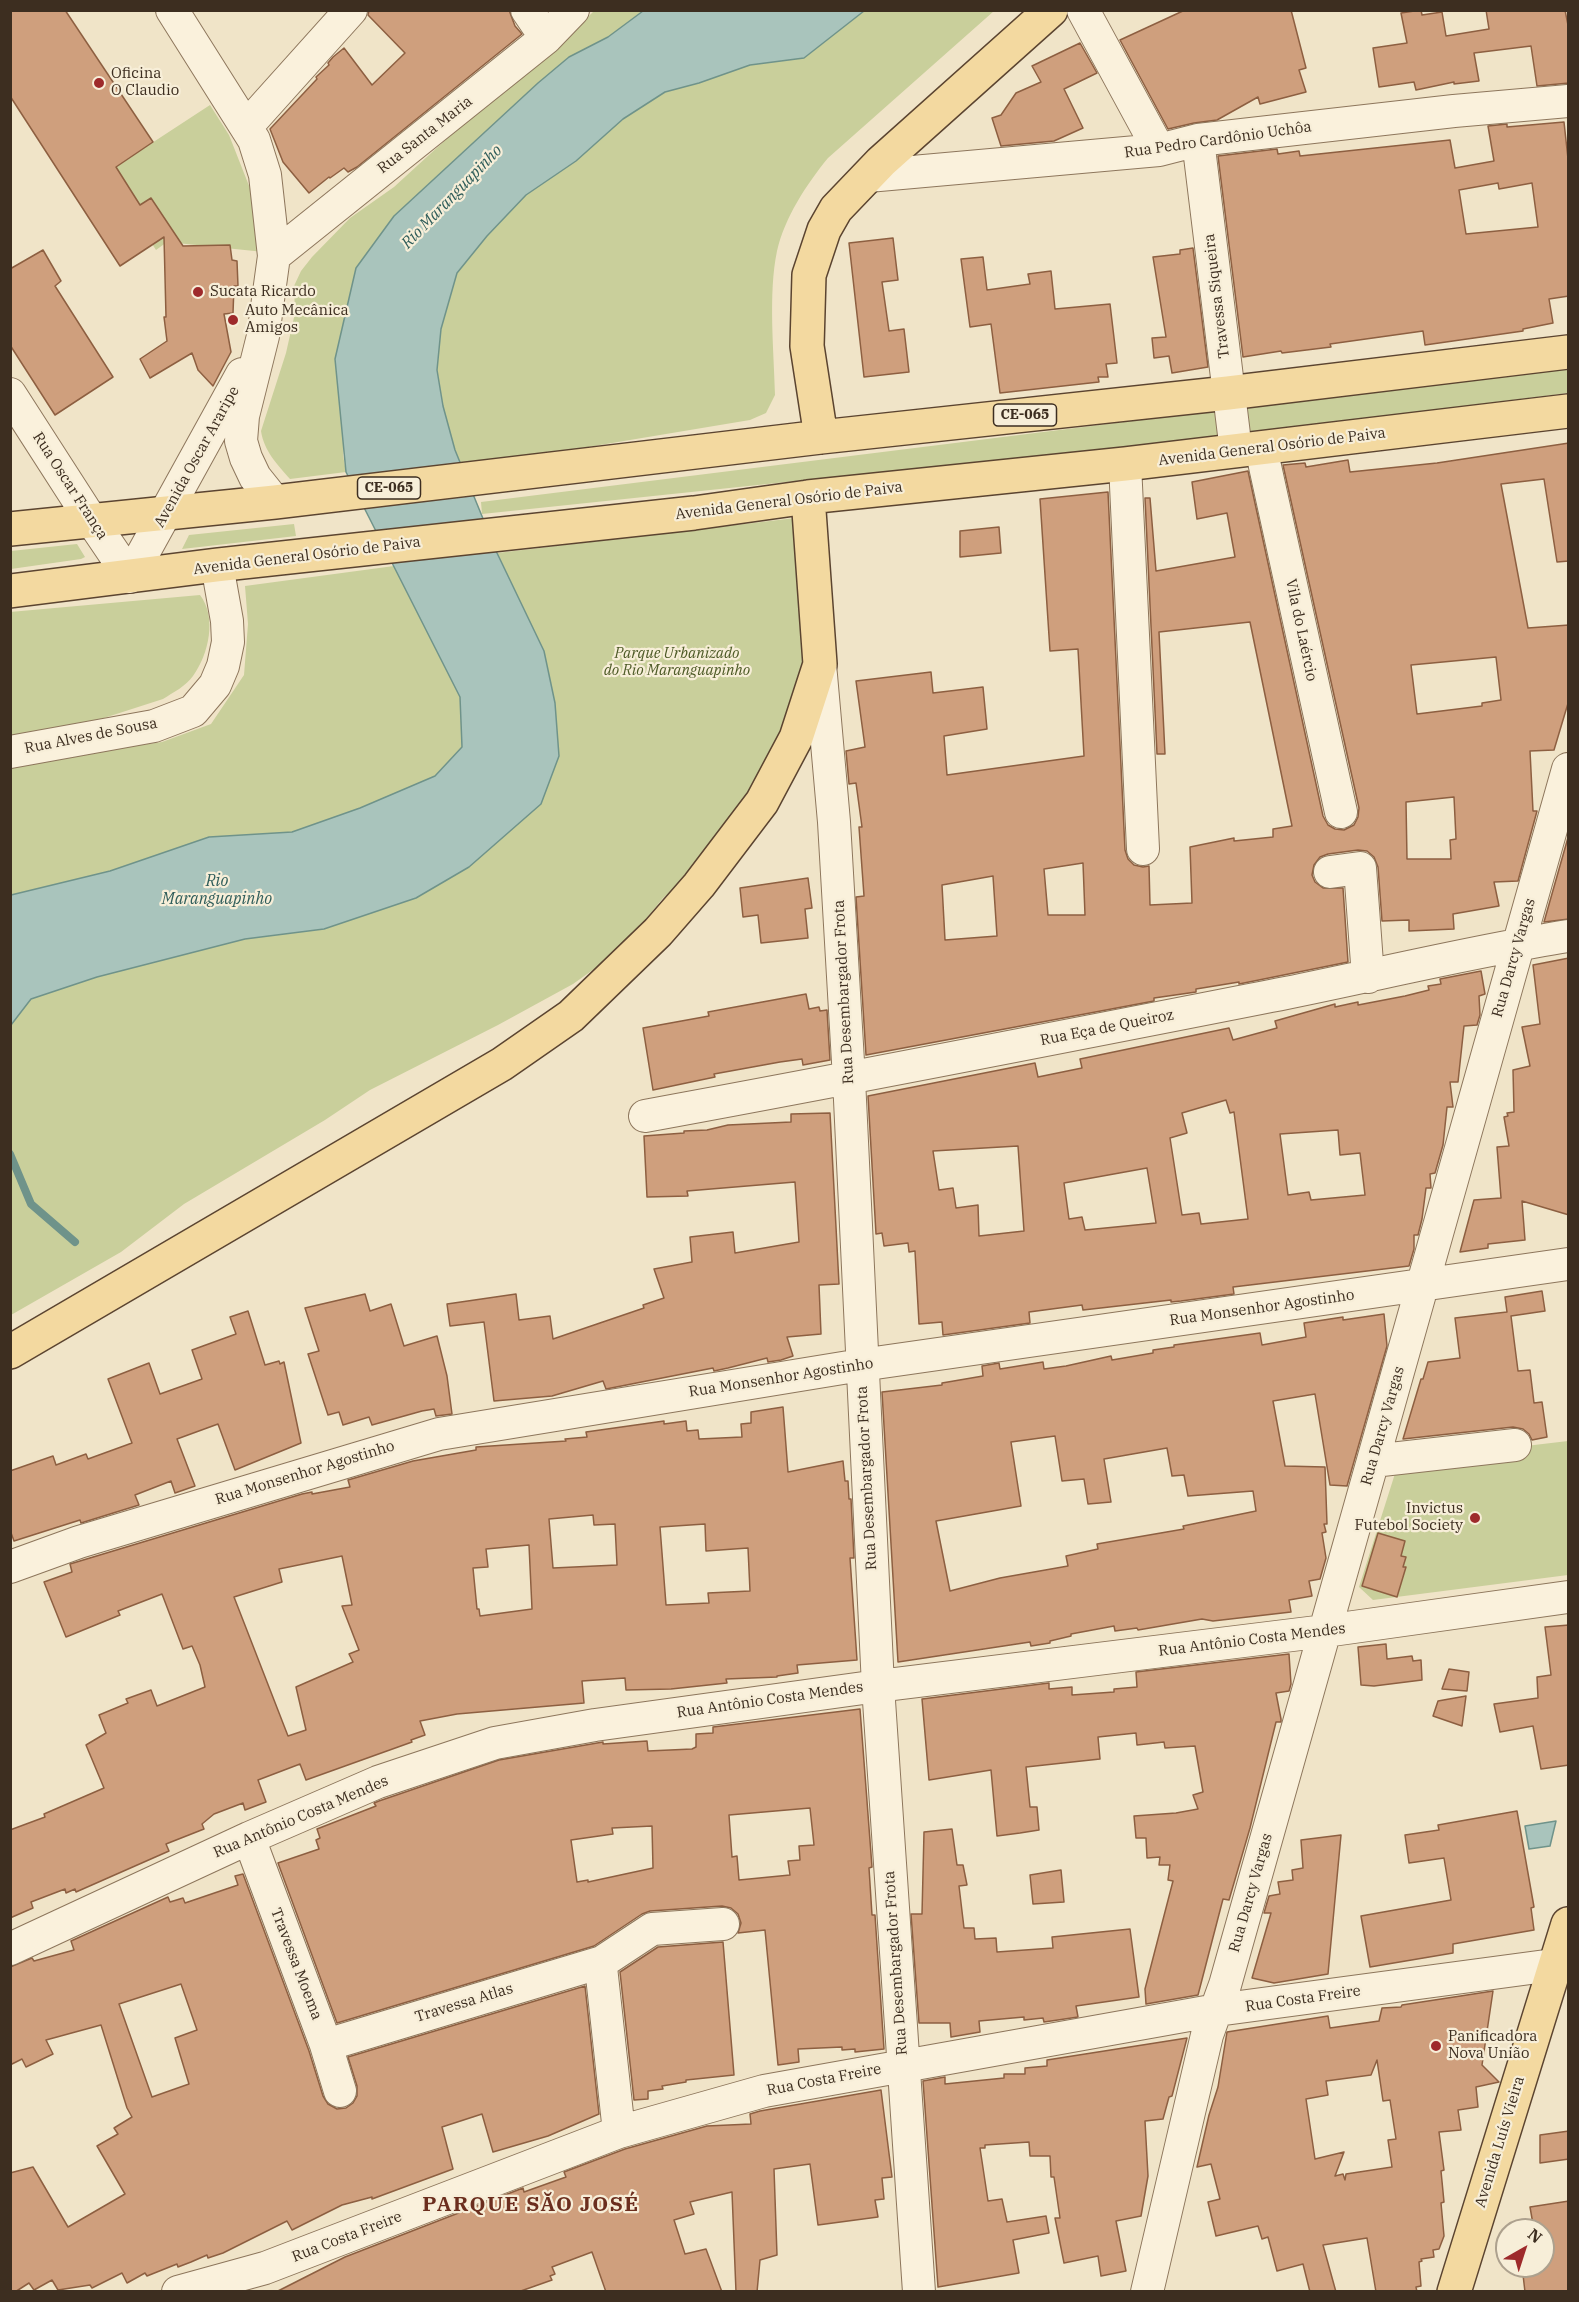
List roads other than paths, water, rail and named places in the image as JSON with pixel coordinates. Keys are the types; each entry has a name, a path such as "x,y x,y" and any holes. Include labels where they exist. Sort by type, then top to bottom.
{"main road":[{"path":"821,437 807,346 809,275 824,230 836,209 881,162 1051,10"},
{"name":"CE-065","path":"10,529 286,501 821,437 1228,393 1569,352"},
{"name":"Avenida General Osório de Paiva","path":"10,591 694,513 808,497 1249,450 1569,411"},
{"path":"10,1352 502,1064 571,1016 658,932 699,885 762,802 796,738 820,664 808,497"},
{"name":"Avenida Luís Vieira","path":"1454,2292 1562,1964 1569,1924"}],"street":[{"name":"Avenida Oscar Araripe","path":"172,10 254,140 265,175 273,256 263,336 243,416 242,441 246,459 255,477 286,501"},
{"path":"246,127 351,10"},
{"path":"527,10 546,38"},
{"name":"Rua Santa Maria","path":"273,256 546,38 573,10"},
{"path":"1083,10 1159,150"},
{"name":"Rua Pedro Cardônio Uchôa","path":"868,176 1159,150 1198,140 1454,111 1569,101"},
{"name":"Travessa Siqueira","path":"1198,140 1228,393 1249,450"},
{"name":"Avenida Oscar Araripe","path":"130,577 263,336"},
{"name":"Rua Oscar França","path":"10,394 91,521 130,577"},
{"name":"Vila do Laércio","path":"1249,450 1341,812"},
{"path":"1125,464 1143,849"},
{"name":"Rua Alves de Sousa","path":"10,752 154,726 193,711 215,685 223,666 228,642 227,621 217,566"},
{"name":"Rua Desembargador Frota","path":"820,664 834,822 849,1079 878,1686 919,2292"},
{"name":"Rua Darcy Vargas","path":"1147,2292 1207,2035 1217,2010 1569,769"},
{"path":"1330,872 1359,868 1368,977"},
{"name":"Rua Eça de Queiroz","path":"645,1116 849,1079 1368,977 1518,944 1569,936"},
{"name":"Rua Monsenhor Agostinho","path":"10,1567 80,1542 439,1434 861,1365 1569,1264"},
{"path":"1373,1461 1515,1445"},
{"name":"Rua Antônio Costa Mendes","path":"10,1949 249,1838 378,1782 495,1743 595,1725 878,1686 1325,1631 1569,1597"},
{"name":"Travessa Moema","path":"249,1838 327,2045 340,2091"},
{"name":"Travessa Atlas","path":"327,2045 602,1962 652,1929 723,1924"},
{"path":"602,1962 619,2132"},
{"name":"Rua Costa Freire","path":"178,2292 265,2268 619,2132 764,2091 1217,2010 1562,1964"}],"water":[{"name":"Rio Maranguapinho","path":"643,11 864,11 804,58 750,65 665,92 623,119 576,161 526,195 487,236 457,273 441,329 437,370 443,406 455,450 497,553 544,651 555,703 559,756 541,804 469,867 416,898 324,929 245,939 97,977 31,999 11,1025 11,895 110,871 209,837 292,832 360,808 435,776 462,747 460,697 346,472 335,359 356,268 394,216 538,83 569,57 608,37"},
{"path":"1556,1821 1550,1846 1529,1849 1525,1826"}],"waterway":[{"path":"10,1154 31,1204 75,1242"}],"place":[{"name":"Oficina O Claudio","path":"99,83"},
{"name":"Sucata Ricardo","path":"198,292"},
{"name":"Auto Mecânica Amigos","path":"233,320"},
{"name":"Invictus Futebol Society","path":"1475,1518"},
{"name":"Panificadora Nova União","path":"1436,2046"}],"district":[{"name":"PARQUE SĂO JOSÉ","path":"531,2205"}],"park label":[{"name":"Parque Urbanizado do Rio Maranguapinho","path":"677,662"}]}
